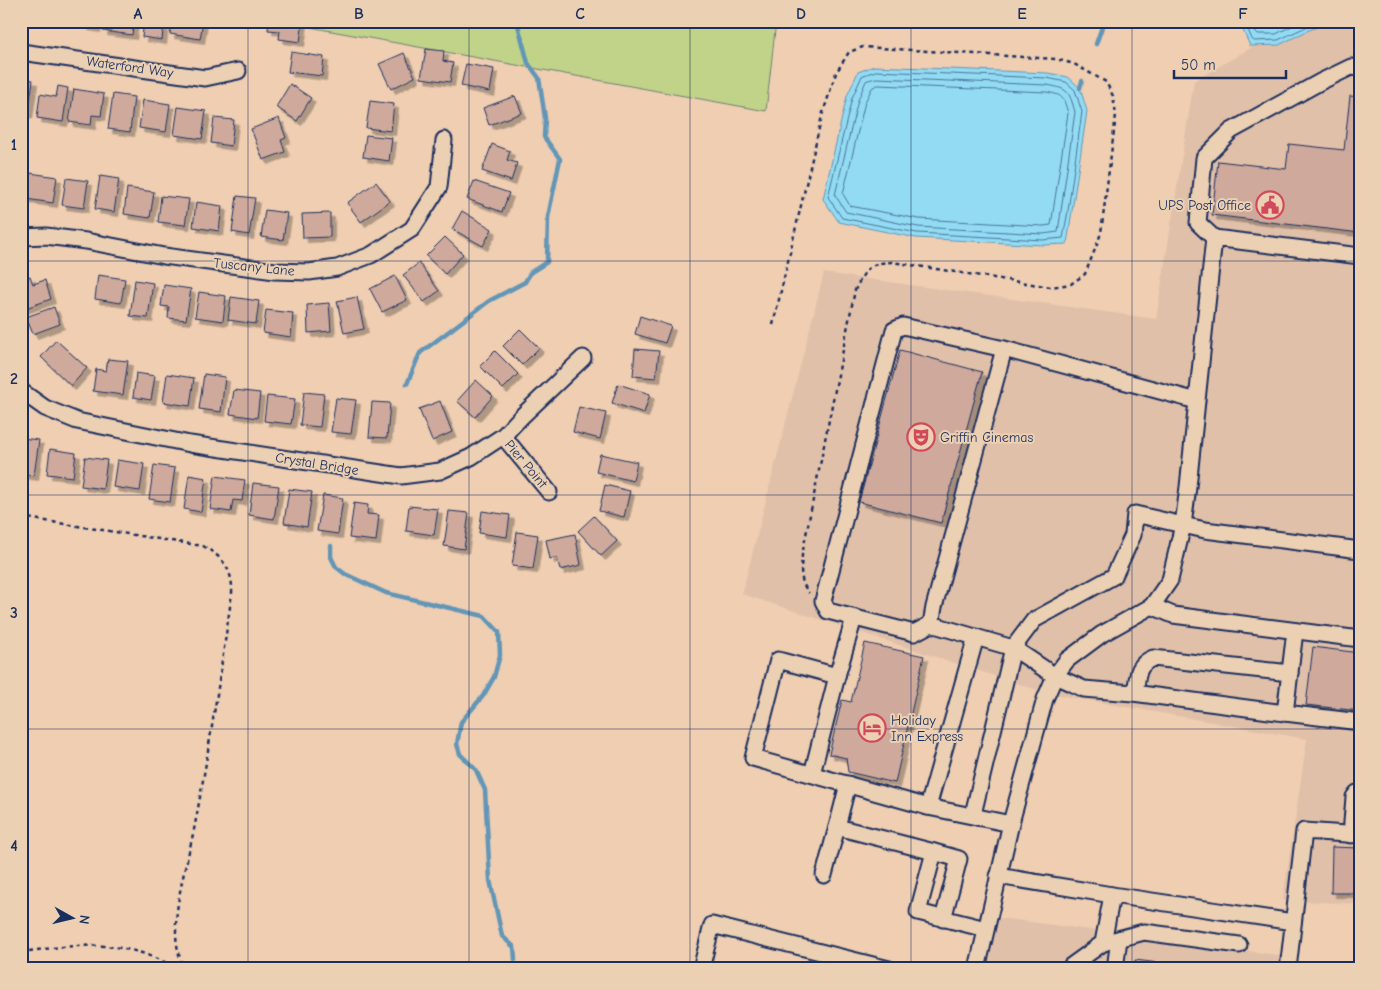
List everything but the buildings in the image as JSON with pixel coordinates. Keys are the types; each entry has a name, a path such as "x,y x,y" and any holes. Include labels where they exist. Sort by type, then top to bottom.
{"street":[{"name":"Waterford Way","path":"21,52 205,78 238,71"},
{"path":"1360,68 1351,67 1320,82 1231,132 1204,158 1198,223 1214,238 1360,256"},
{"name":"Tuscany Lane","path":"21,237 46,236 86,241 164,256 275,271 309,272 338,268 372,255 412,229 439,188 444,140"},
{"path":"976,969 1011,824 1045,699 1055,676 1067,660 1102,634 1152,606 1170,580 1183,525 1214,238"},
{"path":"1197,400 1004,349 903,326 894,330 823,601 828,611 914,633 931,624 1013,648 1055,676 1084,689 1135,693 1360,722"},
{"path":"931,624 935,601 1004,349"},
{"name":"Crystal Bridge","path":"21,391 46,408 77,421 190,444 401,476 420,475 440,471 471,457 503,436 583,358"},
{"name":"Pier Point","path":"503,436 549,492"},
{"path":"977,817 974,810 1013,648 1034,620 1114,576 1133,535 1135,514 1206,530 1360,550"},
{"path":"1152,606 1173,615 1360,639"},
{"path":"812,774 854,618"},
{"path":"1285,712 1295,631"},
{"path":"928,807 976,637"},
{"path":"1135,693 1139,669 1145,661 1153,658 1290,673"},
{"path":"838,676 778,660 752,758 928,807 1011,824"},
{"path":"824,875 848,784"},
{"path":"1288,969 1304,831 1356,835 1354,797 1357,793 1360,793"},
{"path":"836,827 959,859 943,919"},
{"path":"934,852 918,912 986,929"},
{"path":"998,876 1293,922"},
{"path":"1103,942 1112,895"},
{"path":"700,969 712,924 883,968"},
{"path":"1070,969 1070,966 1103,942 1144,932 1239,945"},
{"path":"1115,969 1119,939"}],"path":[{"path":"773,325 822,116 836,73 849,52 862,47 1056,59 1074,64 1106,82 1113,96 1116,116 1101,233 1085,274 1070,284 1051,287 892,262 873,264 864,272 855,290 847,327 800,571 805,588 811,595 823,601"},
{"path":"21,517 203,546 222,560 230,575 232,593 213,723 178,913 176,932 178,950 184,969"},
{"path":"21,952 65,946 109,946 141,952 178,969"}],"shaded area":[{"path":"1297,21 1360,21 1360,904 1283,900 1307,739 1047,693 742,594 824,273 1156,319 1194,81"},
{"path":"985,916 1286,956 1284,969 970,969"}],"green space":[{"path":"277,21 776,21 766,111"}],"water":[{"path":"1239,21 1335,21 1309,30 1279,45 1250,46"},
{"path":"874,66 1048,73 1068,77 1080,88 1087,111 1067,244 1043,245 916,238 839,222 823,199 847,96 858,72"}],"waterway":[{"path":"407,384 420,353 489,301 525,282 531,272 547,262 548,217 560,159 544,137 545,118 539,78 528,63 517,21"},
{"path":"1096,44 1104,21"},
{"path":"1080,88 1082,81"},
{"path":"331,546 331,557 336,567 345,574 386,593 484,616 499,632 500,655 494,677 483,696 461,722 457,744 460,754 476,770 485,790 490,880 502,936 514,947 515,960"}],"place":[{"name":"UPS Post Office","path":"1270,205"},
{"name":"Griffin Cinemas","path":"921,437"},
{"name":"Holiday Inn Express","path":"872,728"}]}
